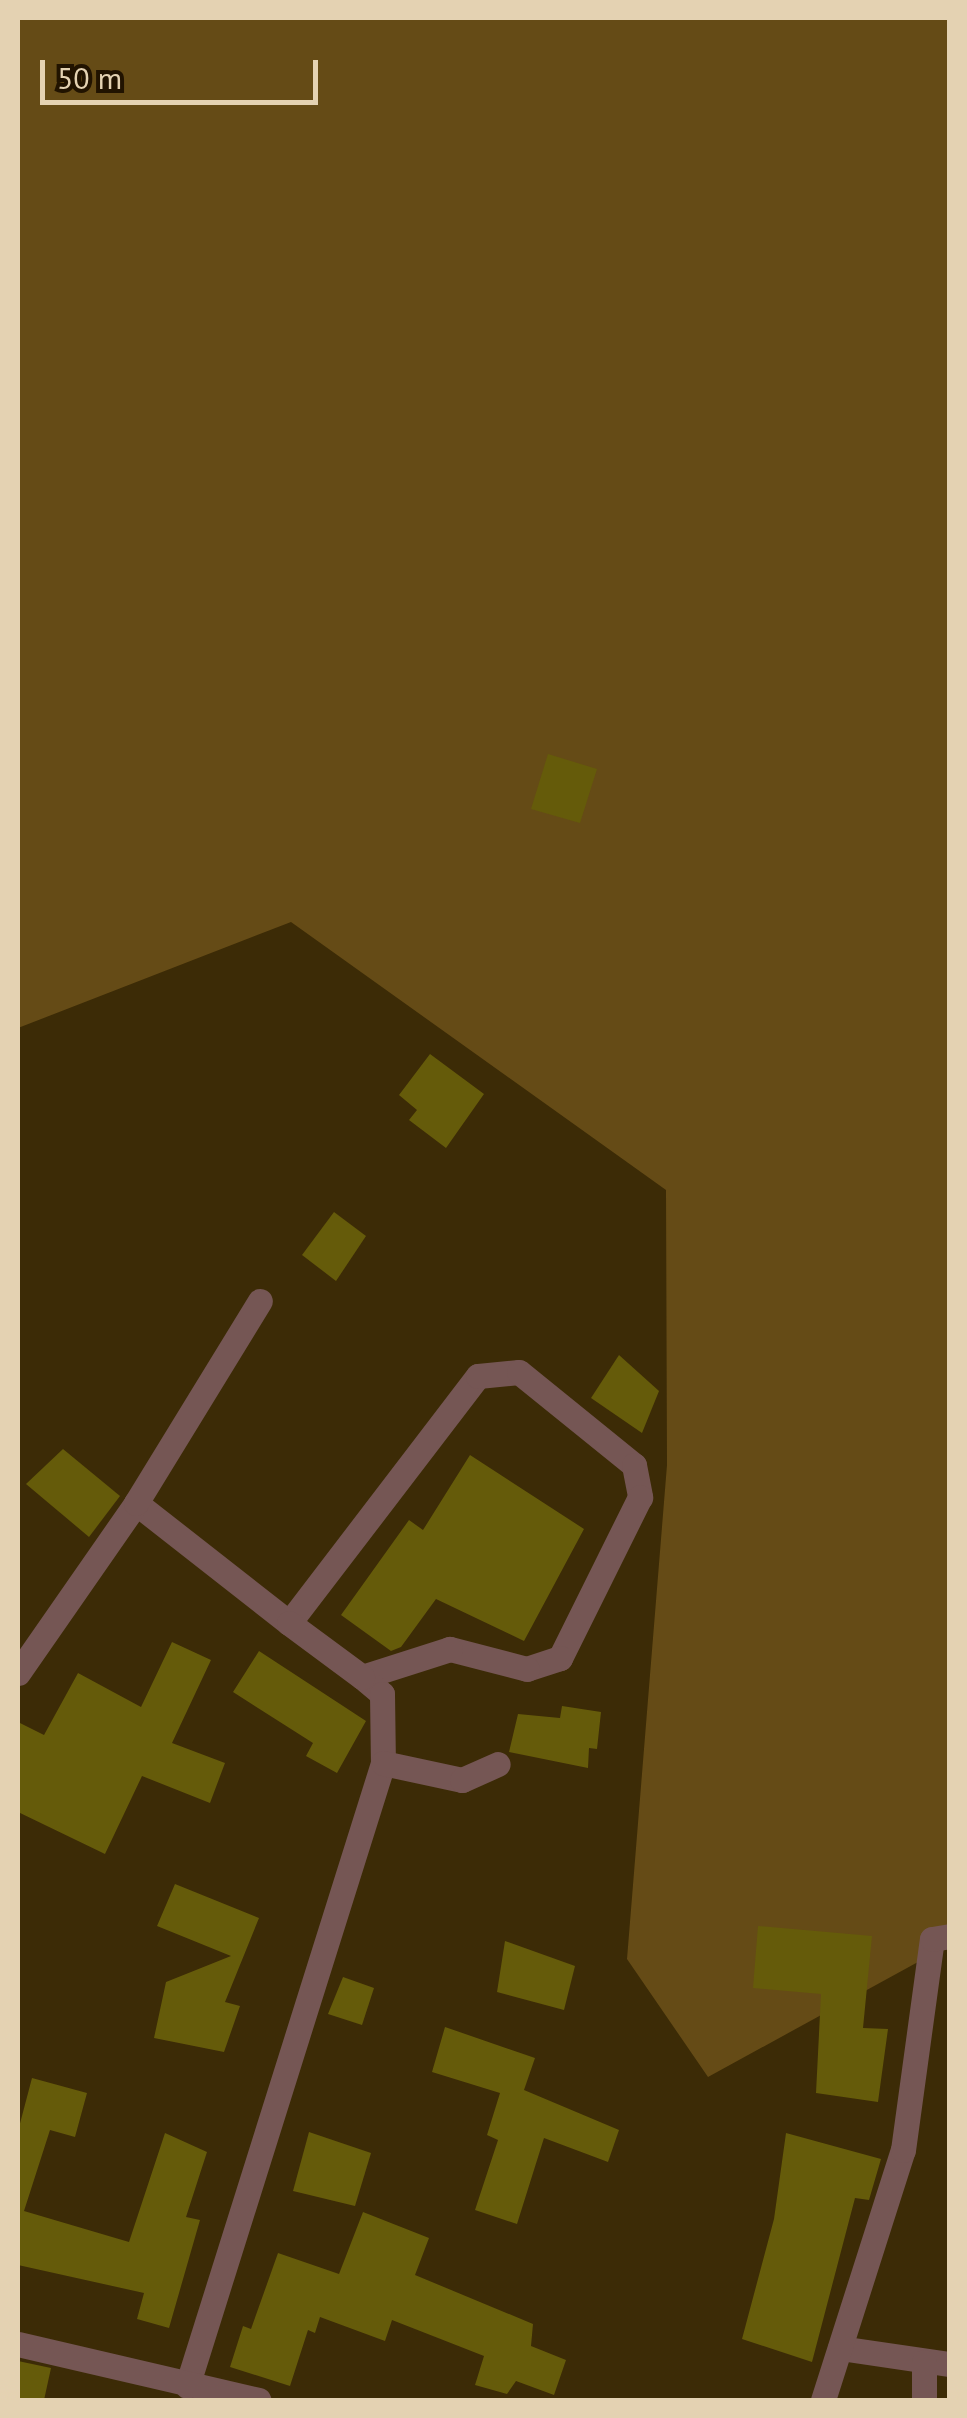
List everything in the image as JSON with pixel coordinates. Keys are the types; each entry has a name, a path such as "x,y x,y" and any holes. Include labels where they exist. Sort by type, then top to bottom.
{"street":[{"path":"18,1673 136,1503 260,1301"},
{"path":"289,1624 478,1376 520,1372 634,1465 640,1497 560,1658 527,1669 450,1649 362,1677"},
{"path":"136,1503 382,1694 384,1763 186,2386"},
{"path":"384,1763 462,1780 498,1764"},
{"path":"823,2400 903,2150 932,1939 950,1936"},
{"path":"18,2344 258,2400"},
{"path":"840,2348 937,2363 924,2400"}],"shaded area":[{"path":"18,18 949,18 949,1945 708,2077 627,1959 667,1465 666,1190 291,922 18,1028"}],"building":[{"path":"548,754 597,769 580,823 531,809"},
{"path":"430,1054 484,1094 446,1148 409,1120 417,1110 399,1095"},
{"path":"334,1212 366,1236 336,1281 302,1255"},
{"path":"619,1355 659,1391 642,1433 591,1398"},
{"path":"63,1449 120,1496 89,1537 26,1484"},
{"path":"470,1455 584,1529 524,1641 436,1599 401,1647 391,1651 341,1615 409,1520 423,1530"},
{"path":"172,1642 211,1660 172,1743 225,1763 210,1803 142,1776 105,1854 18,1812 18,1722 44,1735 78,1673 141,1707"},
{"path":"259,1651 366,1721 337,1773 306,1756 313,1743 233,1692"},
{"path":"562,1706 601,1712 597,1749 589,1748 588,1768 509,1752 518,1714 560,1718"},
{"path":"175,1884 259,1918 225,2002 240,2006 224,2052 154,2038 166,1982 231,1956 157,1926"},
{"path":"758,1926 872,1936 863,2028 888,2029 878,2102 816,2093 821,1994 753,1988"},
{"path":"505,1941 575,1966 564,2010 497,1992"},
{"path":"343,1977 374,1988 362,2025 328,2014"},
{"path":"445,2027 535,2058 524,2090 619,2130 608,2162 544,2138 517,2224 475,2210 498,2140 487,2135 500,2093 432,2072"},
{"path":"32,2078 87,2093 75,2137 50,2130 24,2211 129,2242 165,2133 207,2152 186,2217 200,2220 169,2328 137,2319 144,2293 18,2265 18,2131"},
{"path":"309,2132 371,2153 355,2206 293,2191"},
{"path":"786,2133 881,2159 869,2200 855,2198 812,2362 742,2339 774,2219"},
{"path":"363,2212 429,2238 415,2275 533,2324 531,2346 566,2360 554,2395 516,2381 507,2394 475,2385 484,2356 392,2320 385,2341 320,2317 315,2333 308,2330 290,2386 230,2367 243,2326 251,2329 278,2253 339,2274"},
{"path":"18,2361 51,2368 44,2400 18,2400"}]}
